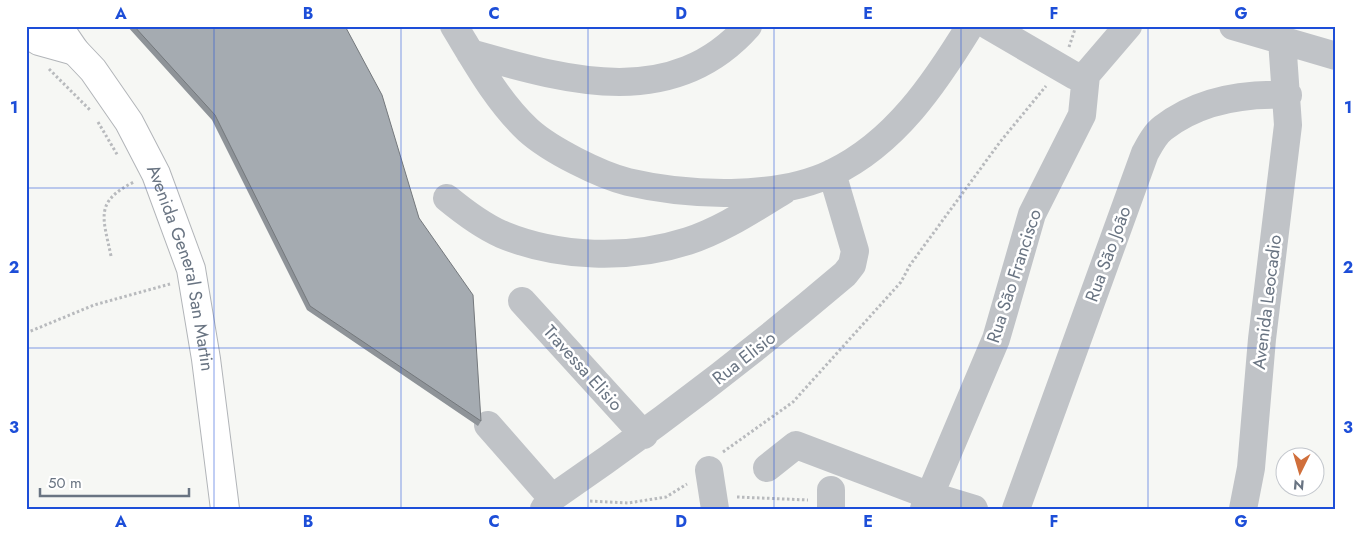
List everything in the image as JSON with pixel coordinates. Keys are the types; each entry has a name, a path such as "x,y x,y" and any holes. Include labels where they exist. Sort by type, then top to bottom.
{"main road":[{"name":"Avenida General San Martin","path":"58,26 75,51 93,70 129,122 145,178 193,280 206,359 225,509"},
{"path":"26,33 39,41 75,51"}],"street":[{"path":"454,26 502,101 529,131 575,161 627,182 686,192 740,192 791,186 832,173 869,150 902,121 919,102 944,68 970,26"},
{"path":"470,53 541,73 605,82 644,82 667,78 694,69 732,44 748,26"},
{"path":"989,26 1074,72 1128,26"},
{"path":"1243,28 1336,56"},
{"name":"Avenida Leocadio","path":"1243,509 1251,468 1262,340 1288,125 1288,95 1282,40"},
{"name":"Rua São Francisco","path":"926,502 996,339 1032,214 1082,115 1074,72"},
{"name":"Rua São João","path":"1016,509 1145,153 1153,138 1162,128 1189,112 1213,101 1254,94 1288,95"},
{"name":"Rua Elisio","path":"547,505 644,435 762,344 846,274 852,264 855,251 832,173"},
{"path":"447,198 475,220 501,234 526,242 561,251 634,252 655,250 690,241 730,223 791,186"},
{"name":"Travessa Elisio","path":"522,301 644,435"},
{"path":"488,425 547,505"},
{"path":"767,468 796,445 926,502 974,509"},
{"path":"709,470 714,502"}],"path":[{"path":"47,68 61,78 92,113"},
{"path":"547,505 628,503 666,497 709,470 722,453 793,402 901,282 910,265 1000,142 1074,72"},
{"path":"97,120 120,159"},
{"path":"129,174 145,178"},
{"path":"111,256 104,225 104,206 114,193 145,178"},
{"path":"26,333 94,305 162,285 193,280"},
{"path":"714,502 831,500"}],"building":[{"path":"134,26 345,26 382,95 419,218 473,295 481,421 310,306 215,115"}]}
